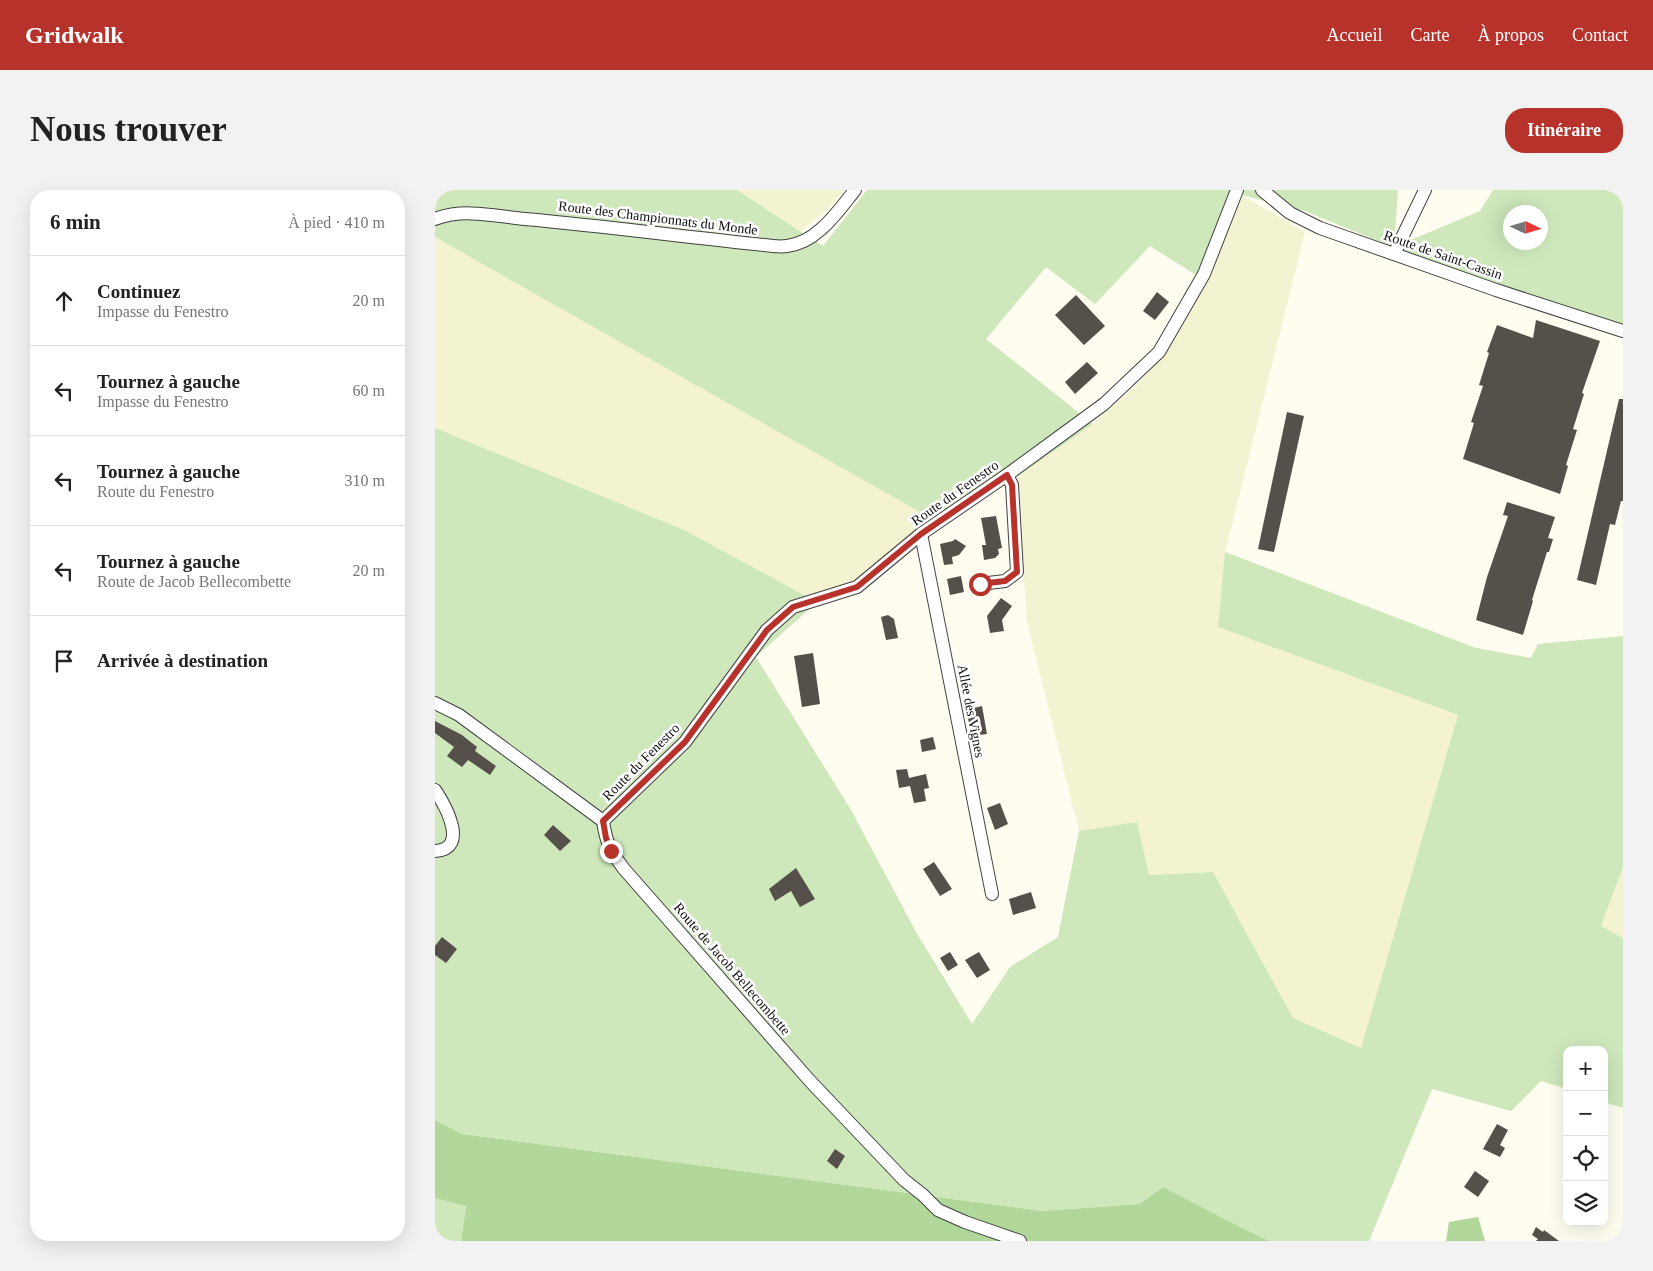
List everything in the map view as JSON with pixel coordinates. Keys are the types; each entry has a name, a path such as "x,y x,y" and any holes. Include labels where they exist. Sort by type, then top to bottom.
{"street":[{"name":"Route des Championnats du Monde","path":"435,219 464,213 577,223 764,245 789,246 812,237 824,227 855,190"},
{"name":"Route du Fenestro","path":"603,821 685,742 767,630 793,607 857,587 921,534 1007,475 1104,404 1159,352 1204,274 1237,190"},
{"name":"Route de Saint-Cassin","path":"1262,190 1290,212 1320,228 1497,290 1623,331"},
{"path":"1394,254 1425,190"},
{"path":"980,584 1005,581 1017,572 1012,485 1007,475"},
{"name":"Allée des Vignes","path":"921,534 992,894"},
{"path":"435,703 459,715 603,821"},
{"path":"435,790 449,816 453,834 449,845 444,849 435,850"},
{"name":"Route de Jacob Bellecombette","path":"603,821 611,851 624,870 809,1081 880,1156 938,1210 965,1222 1020,1241"}],"green space":[{"path":"435,190 737,190 823,246 867,190 1398,190 1394,247 1480,211 1493,190 1623,190 1623,330 1393,247 1302,210 1241,195 1207,282 1150,246 1095,304 1046,267 986,339 1093,424 1017,477 943,525 435,237"},
{"path":"737,190 844,190 829,208 801,231"},
{"path":"1241,195 1305,232 1225,552 1218,627 1458,715 1361,1048 1293,1018 1213,872 1149,875 1137,822 1079,831 1027,622 1017,477 1093,424 1137,385 1180,330 1207,282"},
{"path":"435,237 930,517 859,580 809,598 682,529 435,428"},
{"path":"435,428 682,529 817,602 756,657 851,810 916,932 972,1024 1010,967 1058,937 1079,831 1137,822 1149,875 1213,872 1293,1018 1361,1048 1458,715 1218,627 1225,552 1476,648 1531,658 1538,644 1623,636 1623,867 1601,926 1623,938 1623,1108 1608,1103 1608,1046 1563,1046 1563,1088 1541,1081 1511,1111 1432,1089 1369,1241 1270,1241 1163,1187 1139,1204 1042,1211 462,1134 435,1120"},
{"path":"1623,867 1623,938 1601,926"},
{"path":"435,1120 462,1134 1042,1211 1139,1204 1163,1187 1270,1241 461,1241 466,1206 435,1198"},
{"path":"435,1198 466,1205 461,1241 435,1241"},
{"path":"1478,1217 1485,1241 1446,1241 1449,1222"}],"building":[{"path":"1157,292 1169,302 1155,320 1143,311"},
{"path":"1076,295 1105,326 1084,345 1055,315"},
{"path":"1536,320 1600,341 1582,393 1584,394 1573,429 1577,430 1566,465 1568,466 1560,494 1463,459 1474,423 1471,422 1483,386 1479,385 1489,353 1487,352 1497,325 1533,338"},
{"path":"1087,362 1098,373 1075,394 1065,382"},
{"path":"1619,399 1623,399 1623,501 1621,501 1615,525 1610,524 1596,585 1577,580"},
{"path":"1287,412 1304,416 1274,552 1258,549"},
{"path":"1507,502 1555,517 1548,538 1553,539 1532,600 1523,635 1476,620 1487,577 1508,516 1503,515"},
{"path":"996,516 1002,548 998,549 999,554 995,558 984,560 982,545 986,545 981,518"},
{"path":"955,539 966,546 959,555 952,557 953,564 944,565 940,544"},
{"path":"961,576 964,592 950,595 947,579"},
{"path":"1001,598 1012,606 1002,620 1004,631 990,633 987,616"},
{"path":"888,615 894,619 898,638 886,640 881,617"},
{"path":"813,653 820,704 802,707 794,656"},
{"path":"982,706 987,734 972,736 966,710"},
{"path":"435,721 462,735 477,747 475,751 496,766 490,775 468,760 462,767 447,756 454,747 435,733"},
{"path":"933,737 936,749 922,752 920,740"},
{"path":"907,769 909,778 926,774 929,788 924,789 926,801 914,803 910,786 899,788 896,770"},
{"path":"1000,803 1008,824 995,830 987,808"},
{"path":"553,825 571,841 560,851 544,835"},
{"path":"934,862 952,889 940,896 923,869"},
{"path":"796,868 815,899 800,907 791,891 775,901 769,889"},
{"path":"1031,892 1036,908 1013,915 1009,899"},
{"path":"442,937 457,949 446,963 435,955 435,946"},
{"path":"950,952 958,965 948,971 940,958"},
{"path":"979,952 990,970 977,978 965,960"},
{"path":"1497,1124 1508,1130 1500,1145 1505,1148 1500,1157 1483,1149"},
{"path":"835,1149 845,1156 837,1169 827,1161"},
{"path":"1475,1171 1489,1181 1478,1197 1464,1187"},
{"path":"1536,1227 1543,1232 1544,1230 1559,1241 1536,1241 1538,1239 1532,1235"}],"route":[{"path":"611,851 603,821 685,742 767,630 793,607 857,587 921,534 1007,475 1012,485 1017,572 1005,581 980,584"}]}
